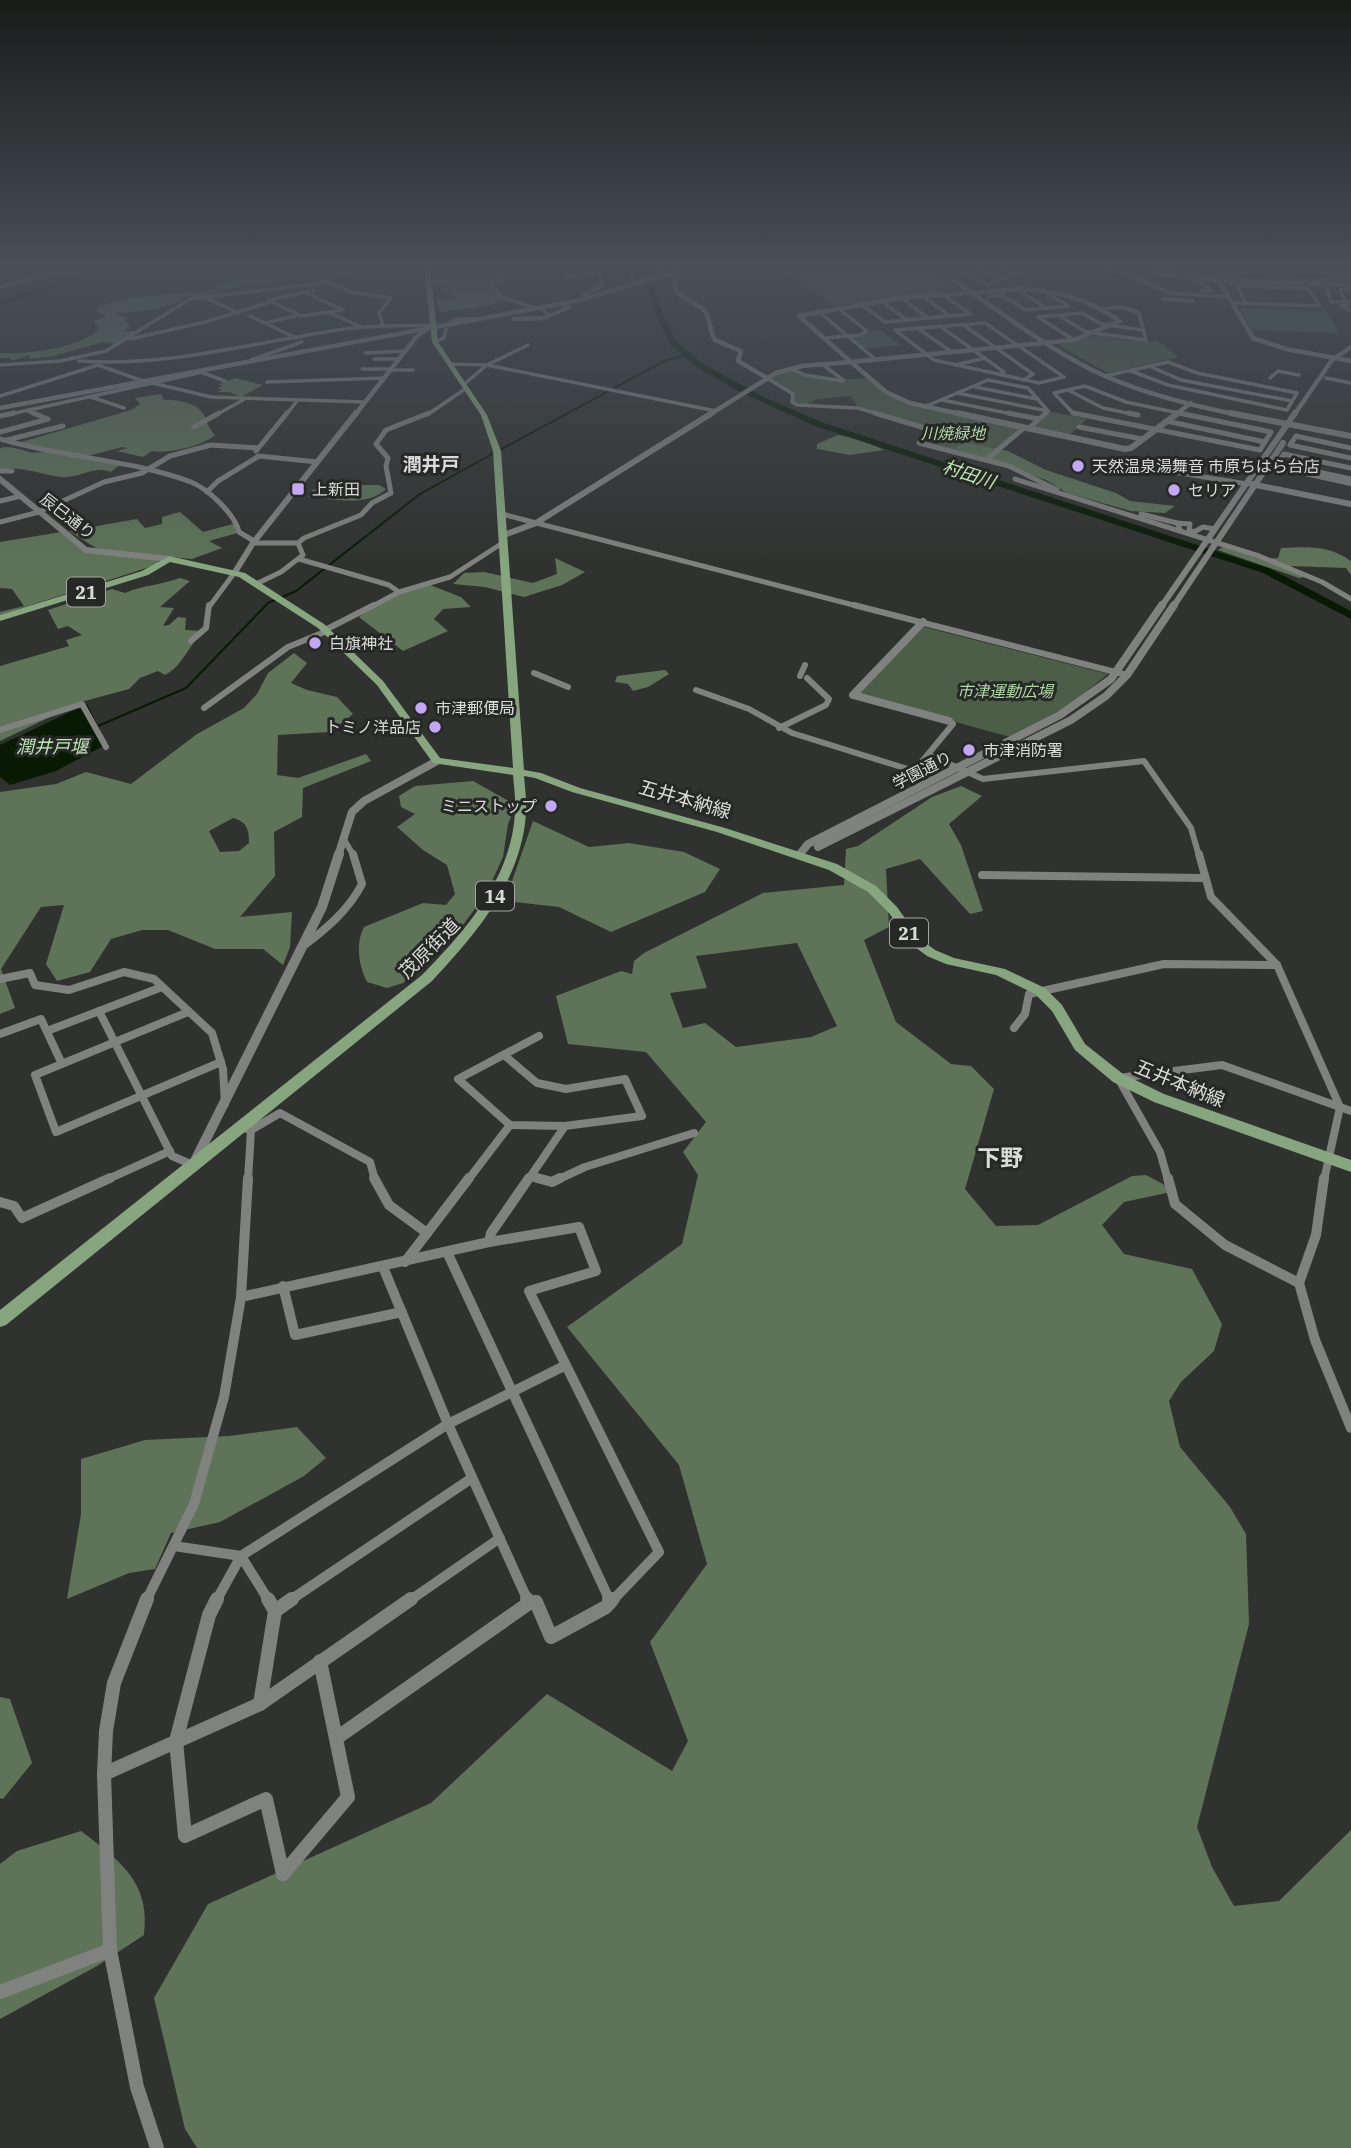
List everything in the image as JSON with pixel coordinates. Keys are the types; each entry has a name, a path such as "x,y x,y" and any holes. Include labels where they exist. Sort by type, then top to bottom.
{"main road":[{"name":"茂原街道","path":"0,1320 193,1166 247,1129 427,978 488,909 514,856 521,813 504,538 495,441 484,415 450,366"},
{"path":"169,559 235,572 326,631 380,683 437,761"},
{"name":"21","path":"0,618 145,573 169,559"},
{"name":"五井本納線","path":"437,761 519,771 800,854 843,872 872,889 893,910 915,941 931,953 951,961 1000,972 1040,992 1057,1008 1080,1047 1118,1078 1159,1098 1351,1166"}],"street":[{"path":"0,396 94,366"},
{"path":"101,366 142,381 222,397 365,402"},
{"path":"0,407 219,366"},
{"path":"142,381 228,366"},
{"path":"191,641 206,628 209,605 235,572 253,542 394,366"},
{"path":"2,440 43,452 148,470 193,483 207,492 237,524 239,532 253,542 298,543 320,530 361,515 372,503 391,493 386,466 388,458 376,444 383,432 425,416 464,387 486,366"},
{"path":"493,366 716,411"},
{"path":"747,366 793,394 792,402 797,405 858,408 900,418 928,429 929,432 919,443 986,460 1040,479 1059,493"},
{"path":"204,708 288,647 326,631 399,592 450,577 504,538 536,523 767,378 789,368 804,366"},
{"path":"789,368 805,375 844,381 825,366"},
{"path":"856,366 886,392 924,407 1127,449 1224,379"},
{"path":"960,366 1041,383 1064,377 1048,366"},
{"path":"996,366 1004,372 999,375"},
{"path":"1022,366 1033,374 1024,380"},
{"path":"1088,366 1105,376 1191,403 1351,436"},
{"path":"1105,376 1148,366"},
{"path":"1150,366 1181,380 1292,401"},
{"path":"1131,371 1168,386 1287,410 1297,393 1197,373 1179,366"},
{"path":"1199,559 1218,539 1332,366"},
{"path":"800,854 1008,753 1089,709 1127,675 1199,559 1209,536 1333,366"},
{"path":"362,369 413,370"},
{"path":"0,416 198,372 225,381"},
{"path":"1272,376 1294,380"},
{"path":"267,382 385,378"},
{"path":"1326,378 1351,383"},
{"path":"924,407 988,380 1026,387 1048,411"},
{"path":"276,389 284,383"},
{"path":"180,389 187,386"},
{"path":"973,386 1038,399"},
{"path":"1085,386 1126,402 1271,432 1260,450 1126,424 1073,413 1054,393 1068,390 1085,386"},
{"path":"120,390 127,393"},
{"path":"206,390 223,395 222,397"},
{"path":"1068,390 1103,408 1138,415"},
{"path":"957,393 1048,411"},
{"path":"90,397 124,408"},
{"path":"216,405 236,398"},
{"path":"194,427 245,399"},
{"path":"942,400 1039,419"},
{"path":"297,401 254,454 317,462"},
{"path":"1126,424 1147,406"},
{"path":"0,432 48,419 26,411"},
{"path":"986,460 1048,411"},
{"path":"1067,437 1087,419"},
{"path":"1166,422 1265,442"},
{"path":"2,440 63,426"},
{"path":"1079,426 1142,439"},
{"path":"1351,448 1296,436 1290,445 1351,458"},
{"path":"0,522 39,512 104,482 148,470 165,457 211,445 258,448"},
{"path":"1351,468 1284,454 1278,463 1351,481"},
{"path":"207,492 218,481 259,456"},
{"path":"1268,465 1351,481"},
{"path":"1170,469 1351,503"},
{"path":"0,471 12,471"},
{"name":"辰巳通り","path":"0,479 90,551 169,559"},
{"path":"1015,479 1278,564 1322,582 1351,599"},
{"path":"0,501 21,496"},
{"path":"1124,513 1148,514 1189,524 1189,530 1194,532 1203,527 1215,529"},
{"path":"502,514 1127,675"},
{"path":"1177,523 1181,531"},
{"path":"256,584 279,574 299,559 303,555 298,543"},
{"path":"299,559 389,585 399,592"},
{"name":"学園通り","path":"800,854 808,844 1077,705 1116,673 1199,559"},
{"path":"696,690 748,709 779,728 915,771 953,724 853,695 923,622"},
{"path":"779,728 826,705 829,699 804,677 805,665"},
{"path":"534,673 568,687"},
{"path":"0,730 82,704 106,747"},
{"path":"997,747 1008,753"},
{"path":"929,755 983,779 1144,761 1191,828 1211,897 1258,942 1277,965 1340,1107 1327,1158 1316,1236 1299,1283 1315,1340 1351,1428"},
{"path":"99,1012 172,1156 193,1166 322,907 352,812 358,805 437,761"},
{"path":"302,947 325,931 356,897 362,884 353,853 343,838"},
{"path":"982,875 1204,878"},
{"path":"1014,1028 1025,1014 1028,994 1164,964 1277,965"},
{"path":"0,979 30,973 35,985 69,990 124,972 138,972 154,979 212,1032 221,1062 225,1105"},
{"path":"47,1031 162,987"},
{"path":"188,1012 34,1075 56,1132 221,1062"},
{"path":"0,1034 41,1019 62,1064"},
{"path":"504,1055 537,1083 566,1089 625,1079 642,1116 565,1126 510,1125 458,1079 539,1036"},
{"path":"1299,1283 1226,1245 1175,1204 1160,1152 1118,1078 1222,1065 1351,1111"},
{"path":"156,2148 136,2087 110,1950 104,1774 106,1731 114,1683 139,1616 194,1504 224,1397 241,1297 247,1129 280,1113 370,1162 373,1183 384,1199 400,1216 427,1233"},
{"path":"405,1262 510,1125"},
{"path":"489,1242 491,1233 532,1178 565,1126"},
{"path":"532,1178 552,1182 585,1167 694,1133"},
{"path":"0,1202 14,1206 22,1218 170,1151"},
{"path":"241,1297 489,1242 579,1227 596,1271 529,1291 564,1366 659,1552 610,1602 551,1637 536,1602 529,1603 338,1737"},
{"path":"447,1252 510,1393 610,1602"},
{"path":"383,1266 448,1424 529,1603"},
{"path":"282,1286 295,1335 402,1312"},
{"path":"320,1661 338,1737 348,1797 283,1874 266,1799 185,1836 176,1741 209,1615 241,1556 448,1424 564,1366"},
{"path":"275,1611 472,1478"},
{"path":"104,1774 260,1704 500,1538"},
{"path":"174,1546 241,1556 275,1611 260,1704"},
{"path":"0,1992 110,1950"}],"green space":[{"path":"1096,366 1138,366 1108,373"},
{"name":"川焼緑地","path":"789,368 829,378 870,378 897,398 1024,428 986,460 919,443 928,429 858,408 851,396 817,399 804,406 792,402 793,394 767,378"},
{"path":"1048,411 1087,419 1067,437 1028,429"},
{"name":"市津運動広場","path":"924,627 1108,674 1067,707 1010,737 861,696 859,694"}],"shaded area":[{"path":"235,378 263,385 241,397 229,392 217,392 222,390 218,388 222,386 219,384"},
{"path":"161,394 164,400 180,401 197,407 215,435 194,446 152,451 143,457 117,451 128,448 122,447 84,457 131,465 118,466 111,472 99,470 61,477 23,469 0,470 0,448 44,451 18,443 131,410 140,404 135,398"},
{"path":"838,435 859,439 884,450 850,455 817,449 817,444"},
{"path":"966,443 1008,451 1046,470 1116,493 1130,501 1175,506 1165,513 1131,511 1067,493 1046,480 954,448"},
{"path":"336,485 379,485 386,489 379,495 360,500 309,497 312,490"},
{"path":"180,512 203,532 237,523 241,532 209,541 222,548 192,559 96,548 69,531 137,519 145,528 162,524 162,517"},
{"path":"61,532 83,550 157,559 159,564 0,615 0,612 24,606 12,589 0,588 0,542"},
{"path":"1223,547 1260,559 1278,558 1281,548 1309,547 1326,550 1351,561 1351,575 1346,568 1292,566 1289,569 1305,577 1299,578 1218,550"},
{"path":"555,558 585,572 562,585 524,597 485,587 453,584 464,573 484,572 533,583 557,574"},
{"path":"180,578 190,581 160,607 174,608 163,626 169,625 178,617 186,618 185,630 204,631 171,671 165,675 158,671 140,678 129,689 81,702 0,741 0,666 69,646 66,640 82,635 68,626 58,629 48,610 112,589 125,593"},
{"path":"430,585 461,597 471,607 443,609 434,619 448,631 403,651 359,617 386,596"},
{"path":"294,653 307,663 291,683 337,697 353,714 330,732 278,735 277,775 298,778 366,754 371,761 303,788 302,817 274,832 275,876 240,917 292,912 290,947 283,965 263,949 215,949 168,930 142,930 111,939 90,972 57,981 46,964 64,905 41,907 1,969 15,1008 0,1014 0,792 56,784 86,772 131,784 197,734 244,708 257,694 268,673","holes":["233,818 246,827 249,843 239,851 220,852 209,831"]},
{"path":"665,670 669,674 648,687 633,691 628,684 615,682 617,676"},
{"path":"473,781 516,805 508,824 503,857 487,892 460,929 403,983 387,988 367,982 359,955 364,927 423,903 446,905 455,894 447,865 423,850 397,827 415,814 401,807 399,796 415,786"},
{"path":"961,786 982,796 949,824 961,845 983,911 970,914 920,859 886,869 889,927 864,940 896,1022 951,1064 971,1066 994,1089 965,1189 996,1226 1038,1225 1132,1176 1146,1175 1176,1191 1124,1202 1102,1225 1124,1254 1192,1269 1222,1324 1214,1351 1181,1382 1169,1401 1180,1447 1230,1507 1246,1534 1249,1624 1197,1827 1212,1867 1234,1906 1279,1901 1351,1830 1351,2148 197,2148 185,2129 154,1998 208,1904 431,1803 547,1694 672,1771 688,1741 650,1642 707,1564 679,1465 567,1327 682,1244 698,1175 683,1152 706,1122 646,1052 568,1044 556,996 621,971 632,974 634,961 644,953 763,893 844,885 846,849 858,846 932,797","holes":["797,943 837,1026 811,1037 736,1047 705,1023 683,1028 670,993 707,988 696,956"]},
{"path":"533,821 589,847 629,843 684,852 720,869 705,892 611,932 559,907 505,901"},
{"path":"297,1427 326,1458 304,1476 220,1522 171,1533 155,1569 129,1573 67,1599 81,1514 81,1459 145,1440 229,1436"},
{"path":"0,1697 10,1699 32,1763 3,1799 0,1798"},
{"path":"81,1831 108,1852 137,1886 145,1917 144,1935 97,1966 0,2019 0,1864 17,1851"}],"water":[{"name":"潤井戸堰","path":"87,704 107,744 56,771 10,785 0,777 0,745"}],"waterway":[{"path":"500,450 654,366"},
{"name":"村田川","path":"702,366 741,389 818,424 1267,571 1351,616"},
{"path":"98,726 186,688 268,603 296,591 420,494 494,453"}],"place":[{"name":"天然温泉湯舞音 市原ちはら台店","path":"1078,466"},
{"name":"上新田","path":"298,489"},
{"name":"セリア","path":"1174,490"},
{"name":"白旗神社","path":"315,643"},
{"name":"市津郵便局","path":"421,708"},
{"name":"トミノ洋品店","path":"435,727"},
{"name":"市津消防署","path":"969,750"},
{"name":"ミニストップ","path":"551,806"}],"district":[{"name":"潤井戸","path":"431,464"},
{"name":"下野","path":"1000,1157"}]}
